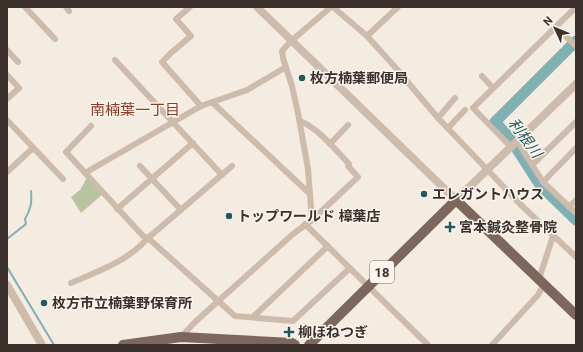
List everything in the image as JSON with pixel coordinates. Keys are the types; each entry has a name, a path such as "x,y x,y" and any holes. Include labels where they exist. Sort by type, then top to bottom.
{"main road":[{"path":"456,200 576,315"},
{"name":"18","path":"308,345 456,200"},
{"path":"123,345 181,337 292,343 295,345"}],"street":[{"path":"25,7 55,38"},
{"path":"190,7 176,19 192,36 162,62 201,106"},
{"path":"257,7 456,200 576,84"},
{"path":"312,220 308,169 300,121 282,51 291,40 332,7 367,36 438,118 520,204 553,236 574,253"},
{"path":"367,36 398,7"},
{"path":"576,7 473,108 514,144 544,182 576,213"},
{"path":"556,27 576,46"},
{"path":"7,50 18,62"},
{"path":"115,60 222,175"},
{"path":"85,174 201,106 247,90 286,67"},
{"path":"7,75 19,88 7,99"},
{"path":"482,76 493,88"},
{"path":"438,118 456,98"},
{"path":"213,103 310,194"},
{"path":"448,128 465,110"},
{"path":"7,120 63,180"},
{"path":"181,337 195,322 312,220 358,177 348,166 349,164 330,144 308,124 300,121"},
{"path":"532,165 576,122"},
{"path":"330,144 348,125"},
{"path":"91,126 66,152 143,236 148,238 234,316 293,321 350,268"},
{"path":"117,209 193,143"},
{"path":"7,172 33,148"},
{"path":"544,182 576,148"},
{"path":"140,166 181,210"},
{"path":"71,283 99,272 123,259 140,247 148,238 232,166"},
{"path":"569,207 576,200"},
{"path":"306,224 428,345"},
{"path":"492,345 538,295 553,236"},
{"path":"253,317 328,246"},
{"path":"7,286 42,345"}],"green space":[{"path":"88,176 104,193 81,213 71,197 80,190"}],"waterway":[{"name":"利根川","path":"576,41 495,122 509,137 540,185 576,220"},
{"path":"7,239 26,224 25,219 31,205 31,191"},
{"path":"7,267 54,345"}],"place":[{"name":"枚方楠葉郵便局","path":"302,78"},
{"name":"エレガントハウス","path":"424,194"},
{"name":"トップワールド 樟葉店","path":"229,216"},
{"name":"宮本鍼灸整骨院","path":"450,227"},
{"name":"枚方市立楠葉野保育所","path":"44,303"},
{"name":"柳ほねつぎ","path":"289,332"}],"district":[{"name":"南楠葉一丁目","path":"135,110"}]}
